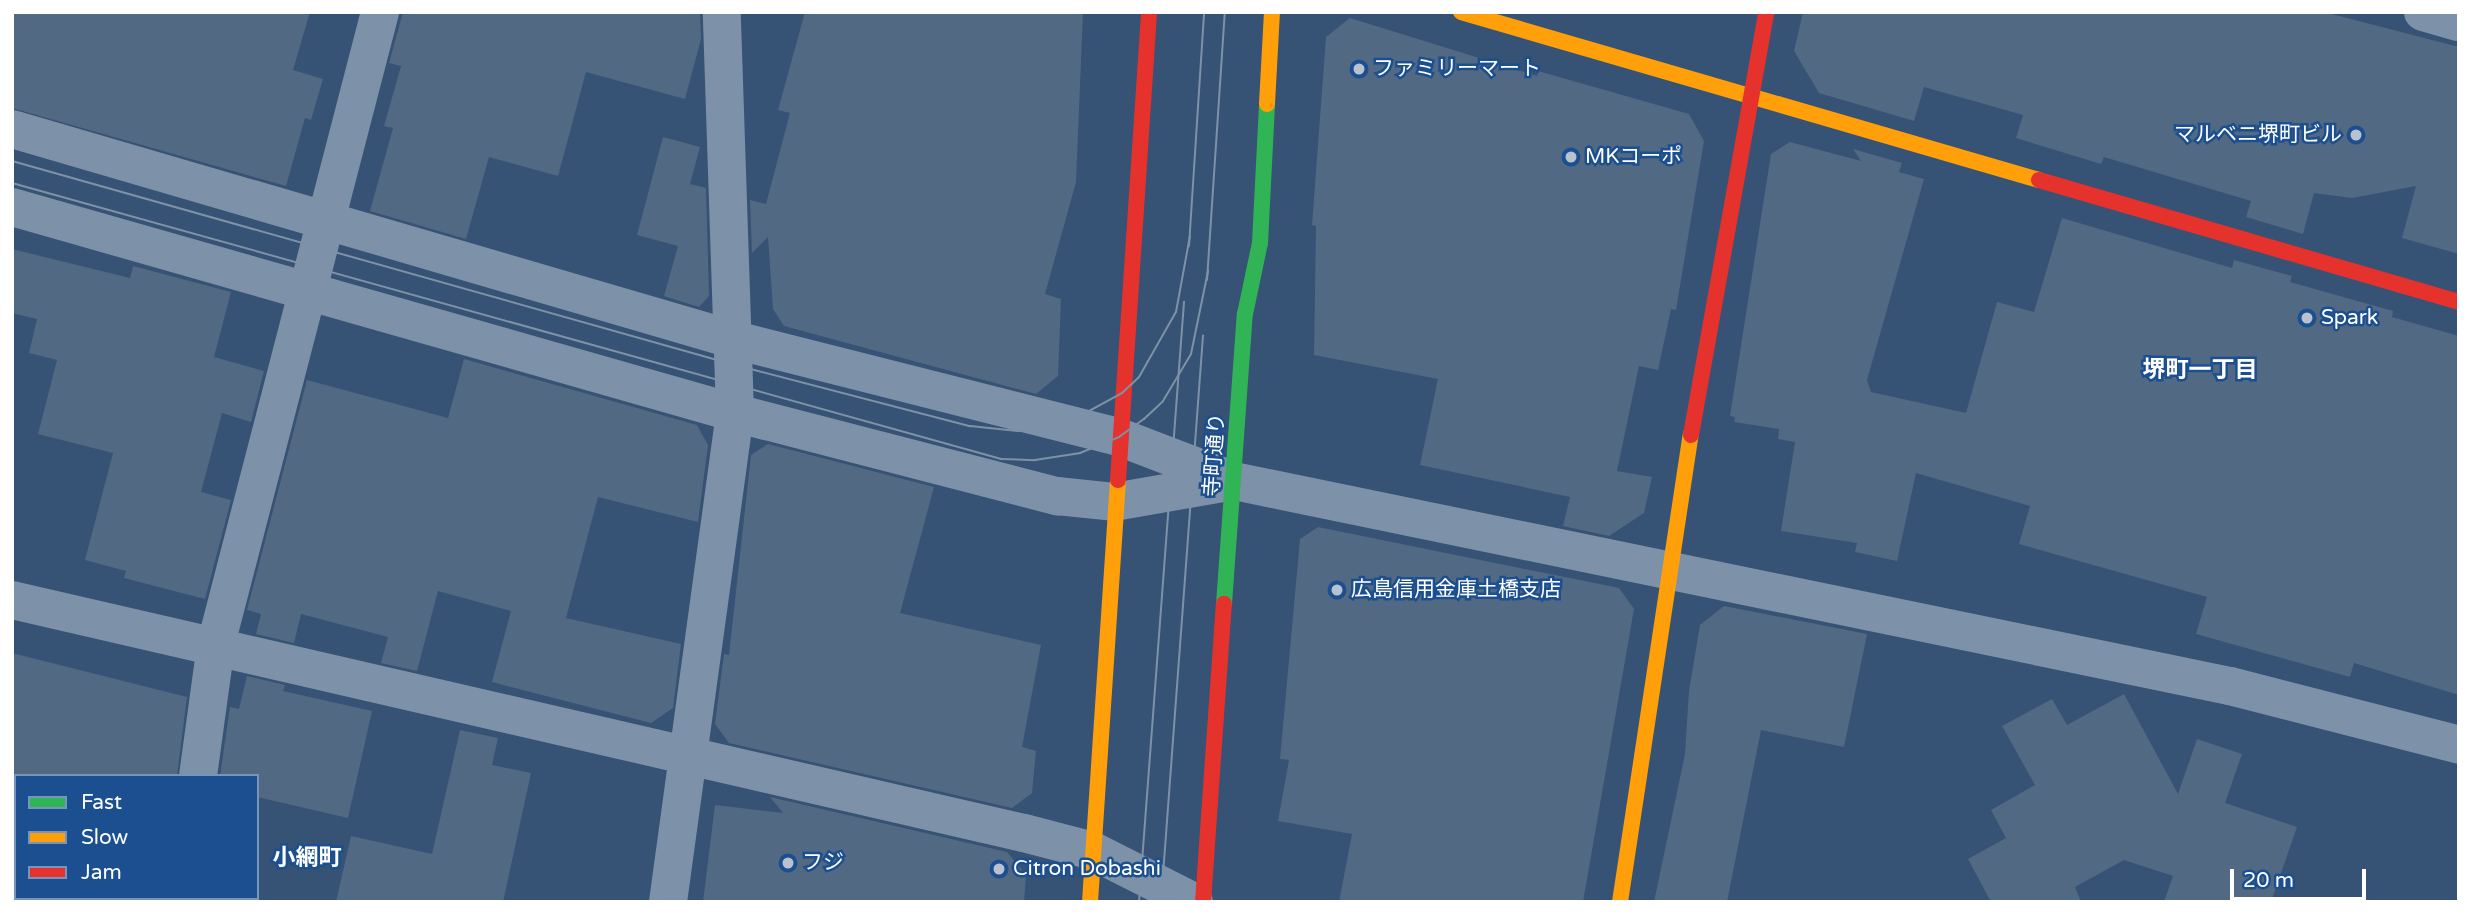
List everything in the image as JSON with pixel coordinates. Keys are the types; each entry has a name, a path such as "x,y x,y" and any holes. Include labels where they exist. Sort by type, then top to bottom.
{"street":[{"path":"198,774 216,644 304,290 380,12"},
{"path":"668,902 735,413 735,340 722,12"},
{"path":"1090,902 1114,502 1149,12"},
{"name":"寺町通り","path":"1203,902 1245,314 1260,243 1272,12"},
{"path":"1461,12 2459,302"},
{"path":"1620,902 1669,569 1748,95 1766,12"},
{"path":"2423,12 2459,22"},
{"path":"12,129 324,217 735,340 1119,437 1234,481 2230,686 2459,745"},
{"path":"12,207 735,413 1058,496 1114,502 1234,481"},
{"path":"12,600 688,752 1093,851 1194,902"}],"building":[{"path":"12,12 310,12 293,70 323,79 311,120 305,118 286,186 12,108"},
{"path":"403,12 700,12 701,39 685,99 586,72 558,176 489,157 466,239 370,211 393,128 384,126 401,66 389,63"},
{"path":"805,12 1083,12 1076,182 1045,294 1061,299 1058,376 1036,394 784,326 773,309 768,237 752,253 750,200 766,204 790,113 778,110"},
{"path":"1803,12 2324,12 2459,47 2459,254 2402,238 2416,186 2352,198 2314,193 2303,234 2246,217 2251,201 2104,157 2101,164 2016,138 2023,115 1924,87 1914,121 1819,93 1794,51"},
{"path":"1350,18 1537,76 1538,71 1689,114 1704,141 1676,310 1671,309 1658,370 1639,366 1617,471 1652,477 1644,513 1609,536 1563,526 1570,497 1420,465 1438,379 1314,355 1316,226 1312,225 1326,37"},
{"path":"663,137 700,147 690,184 706,188 709,296 699,307 664,296 678,246 637,235"},
{"path":"1790,142 1861,161 1853,149 1902,163 1899,172 1924,179 1867,380 1871,392 1966,413 1997,302 2034,312 2062,218 2232,268 2234,260 2292,276 2290,282 2393,311 2392,317 2459,336 2459,695 2354,663 2350,677 2196,634 2207,597 2019,544 2030,506 1916,473 1897,561 1855,552 1857,543 1781,531 1795,442 1778,439 1779,429 1734,422 1735,417 1730,416 1771,154"},
{"path":"12,249 130,278 133,266 231,292 214,357 264,371 251,422 222,413 201,492 231,500 205,599 124,578 126,571 85,560 113,453 38,434 57,360 29,353 37,319 12,313"},
{"path":"464,359 697,425 708,445 698,522 598,497 566,618 681,644 673,708 651,723 492,682 511,611 438,591 417,671 381,663 388,637 301,614 294,643 256,634 261,614 247,610 307,380 448,418"},
{"path":"768,444 934,487 900,613 1041,645 1022,747 1036,751 1032,793 1012,808 729,743 715,724 724,654 729,655 751,455"},
{"path":"1318,527 1619,588 1634,609 1583,902 1339,902 1352,834 1278,821 1289,760 1280,759 1300,539"},
{"path":"1724,606 1867,634 1844,747 1761,730 1727,902 1654,902 1685,754 1689,691 1700,625"},
{"path":"12,653 187,697 177,774 12,776"},
{"path":"247,676 285,685 283,691 372,711 348,818 259,797 259,774 220,774 230,707 239,709"},
{"path":"2124,694 2178,794 2197,739 2242,754 2225,803 2297,827 2271,902 2164,902 2173,876 2124,860 2075,887 2081,902 1991,902 1968,859 2006,838 1991,810 2035,785 2002,726 2052,699 2067,725"},
{"path":"460,730 498,738 492,765 531,773 503,902 336,902 351,836 432,854"},
{"path":"770,797 1007,852 1026,875 1024,902 703,902 715,805 783,813"}],"tram line":[{"path":"1189,246 1204,12"},
{"path":"1207,280 1225,12"},
{"path":"12,161 735,365 970,426 1018,431 1067,423 1122,393 1139,377 1176,312 1190,236"},
{"path":"12,183 1001,459 1035,460 1080,453 1119,437 1144,419 1163,401 1191,354 1208,271"},
{"path":"1139,902 1184,302"},
{"path":"1161,902 1203,336"}],"traffic: fast":[{"path":"1224,604 1245,314 1260,243 1267,104"}],"traffic: slow":[{"path":"1267,104 1272,12"},
{"path":"1461,12 2039,180"},
{"path":"1620,902 1691,435"},
{"path":"1090,902 1118,480"}],"traffic: jam":[{"path":"1118,480 1149,12"},
{"path":"1691,435 1766,12"},
{"path":"2039,180 2459,302"},
{"path":"1203,902 1224,604"}],"place":[{"name":"ファミリーマート","path":"1359,69"},
{"name":"マルベニ堺町ビル","path":"2356,135"},
{"name":"MKコーポ","path":"1571,157"},
{"name":"Spark","path":"2307,318"},
{"name":"広島信用金庫土橋支店","path":"1337,590"},
{"name":"フジ","path":"788,863"},
{"name":"Citron Dobashi","path":"999,869"}],"district":[{"name":"堺町一丁目","path":"2200,370"},
{"name":"小網町","path":"307,858"}]}
